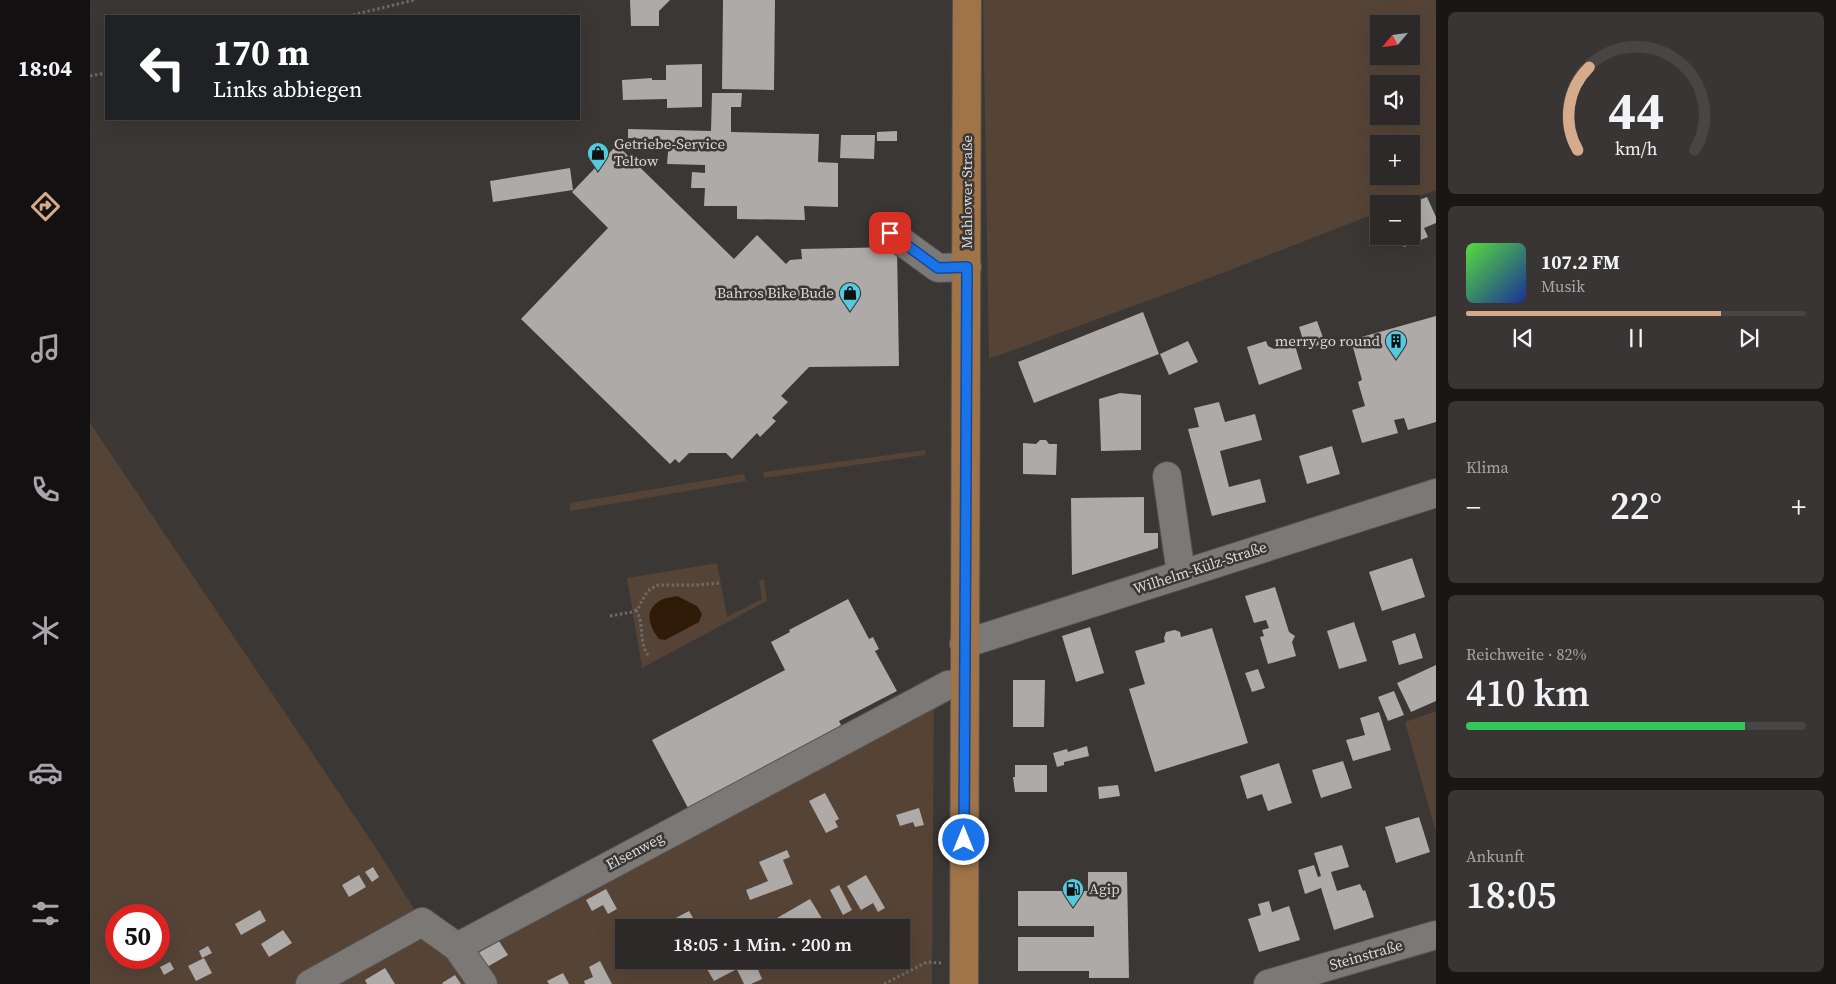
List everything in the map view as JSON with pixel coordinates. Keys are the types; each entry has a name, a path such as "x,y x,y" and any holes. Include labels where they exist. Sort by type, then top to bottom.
{"main road":[{"name":"Mahlower Straße","path":"964,974 967,0"}],"street":[{"path":"890,233 938,268 967,267"},
{"path":"1167,476 1181,574"},
{"name":"Wilhelm-Külz-Straße","path":"964,644 1436,493"},
{"name":"Elsenweg","path":"457,947 940,690 948,686 965,683"},
{"path":"310,984 422,922 457,947 483,984"},
{"name":"Steinstraße","path":"1268,984 1436,935"}],"path":[{"path":"352,15 415,0"},
{"path":"90,76 105,73"},
{"path":"610,616 638,609 650,589 658,585 721,583"},
{"path":"636,610 641,623 641,641 648,655"},
{"path":"884,984 927,962 964,974"}],"shaded area":[{"path":"983,0 1436,0 1436,190 1420,196 1370,195 1370,216 1212,277 989,359"},
{"path":"90,423 378,851 422,922 457,947 934,684 932,984 90,984"},
{"path":"925,450 925,455 764,478 763,472"},
{"path":"744,474 746,481 570,511 570,503"},
{"path":"717,563 727,617 762,599 759,580 764,579 767,601 642,668 627,578"},
{"path":"677,596 697,606 702,614 699,622 665,640 659,639 650,624 652,608 661,600"},
{"path":"1436,711 1436,832 1405,722"}],"building":[{"path":"630,0 670,0 659,11 659,26 631,26"},
{"path":"723,0 775,0 774,90 722,89"},
{"path":"702,64 702,107 667,108 667,99 623,100 622,80 652,78 652,80 666,80 666,65"},
{"path":"712,93 742,93 741,107 731,107 731,132 819,134 818,162 838,163 838,207 804,206 805,220 737,219 737,206 704,206 705,188 691,188 692,172 705,173 705,165 667,164 669,140 628,138 628,129 711,131"},
{"path":"897,131 897,141 877,141 877,132"},
{"path":"841,135 875,135 874,159 840,158"},
{"path":"617,145 734,259 757,235 786,264 790,260 802,259 801,249 897,247 899,366 809,367 781,396 788,402 772,418 776,421 760,437 757,433 732,459 726,453 689,453 679,463 675,459 670,464 521,319 608,228 572,192"},
{"path":"570,168 573,190 493,202 490,181"},
{"path":"1427,197 1436,217 1436,223 1424,228 1428,237 1420,240 1420,200"},
{"path":"1143,312 1159,354 1034,403 1018,362"},
{"name":"merry go round","path":"1436,316 1436,422 1408,430 1404,418 1394,420 1398,433 1362,443 1352,410 1365,406 1358,382 1362,380 1351,340"},
{"path":"1317,321 1325,343 1306,349 1299,327"},
{"path":"1188,341 1198,362 1169,375 1160,354"},
{"path":"1266,341 1268,346 1274,349 1294,342 1302,369 1259,385 1247,347"},
{"path":"1120,393 1141,395 1141,450 1101,451 1099,399"},
{"path":"1219,402 1225,422 1255,414 1262,440 1220,451 1229,487 1260,479 1266,502 1212,516 1188,429 1199,427 1194,408"},
{"path":"1040,440 1046,440 1049,444 1057,444 1056,475 1023,474 1023,443 1036,444"},
{"path":"1332,446 1340,474 1307,484 1299,456"},
{"path":"1144,497 1144,533 1158,533 1158,548 1072,575 1071,498"},
{"path":"1412,558 1425,597 1382,611 1369,572"},
{"path":"1275,587 1289,632 1295,636 1292,642 1296,656 1268,664 1260,637 1264,636 1262,630 1269,628 1266,620 1254,623 1245,596"},
{"path":"848,599 869,639 873,637 879,649 875,651 897,691 839,721 842,727 688,808 652,740 785,670 771,642 790,632 789,630"},
{"path":"1354,622 1367,661 1339,669 1327,631"},
{"path":"1090,627 1104,673 1076,682 1062,636"},
{"path":"1212,628 1248,743 1155,772 1129,689 1145,684 1135,651 1165,642 1166,632 1175,630 1180,632 1181,637"},
{"path":"1415,633 1423,658 1399,665 1392,641"},
{"path":"1436,665 1436,701 1411,712 1397,683"},
{"path":"1258,669 1265,688 1252,692 1245,673"},
{"path":"1013,680 1045,680 1044,727 1013,727"},
{"path":"1394,691 1404,715 1388,721 1378,697"},
{"path":"1379,712 1391,750 1353,761 1346,740 1365,735 1360,718"},
{"path":"1087,746 1089,756 1064,762 1064,765 1057,767 1053,753 1067,749 1068,752"},
{"path":"1343,761 1352,788 1321,798 1312,770"},
{"path":"1279,763 1292,803 1268,811 1262,794 1247,799 1240,776"},
{"path":"1015,765 1047,765 1047,792 1015,792 1013,777 1015,777"},
{"path":"1118,785 1120,796 1099,799 1098,787"},
{"path":"825,793 839,819 835,821 838,827 826,833 809,801"},
{"path":"919,808 924,825 915,827 913,822 900,826 896,815"},
{"path":"1419,817 1430,852 1396,863 1385,827"},
{"path":"1342,845 1349,867 1331,872 1337,891 1360,884 1363,891 1365,890 1374,917 1334,930 1321,888 1305,894 1298,870 1314,865 1318,877 1321,876 1314,853"},
{"path":"787,850 790,857 783,860 793,884 750,900 746,890 768,881 759,862"},
{"path":"373,867 379,877 372,882 365,872"},
{"name":"Agip","path":"1088,872 1127,872 1129,978 1089,978 1089,971 1018,971 1018,937 1094,937 1094,926 1018,926 1018,891 1088,891"},
{"path":"359,875 366,887 349,897 342,885"},
{"path":"866,875 885,908 878,912 873,903 861,910 847,886"},
{"path":"839,885 852,910 843,915 830,890"},
{"path":"606,889 617,909 608,914 603,905 592,911 586,900"},
{"path":"810,899 822,919 778,919"},
{"path":"1269,901 1272,912 1289,906 1300,940 1259,952 1248,919 1261,915 1258,904"},
{"path":"260,910 266,921 241,935 235,924"},
{"path":"689,911 694,919 674,919"},
{"path":"283,930 292,943 269,957 261,944"},
{"path":"499,941 508,955 487,967 478,953"},
{"path":"208,946 212,953 202,958 199,951"},
{"path":"204,958 212,973 196,981 188,966"},
{"path":"600,961 612,984 585,984 584,981 593,977 589,967"},
{"path":"170,962 174,969 164,975 161,969 170,969"},
{"path":"385,968 395,984 367,984 365,980"},
{"path":"707,969 734,969 735,970 714,981"},
{"path":"737,969 758,969 762,979 751,984 744,984"},
{"path":"563,973 569,984 549,984 547,981"},
{"path":"455,975 461,984 442,983"}],"place":[{"name":"Getriebe-Service Teltow","path":"598,172"},
{"name":"Bahros Bike Bude","path":"850,312"},
{"name":"merry go round","path":"1396,360"},
{"name":"Agip","path":"1073,908"}],"route":[{"path":"890,233 938,268 967,267 964,840"}]}
